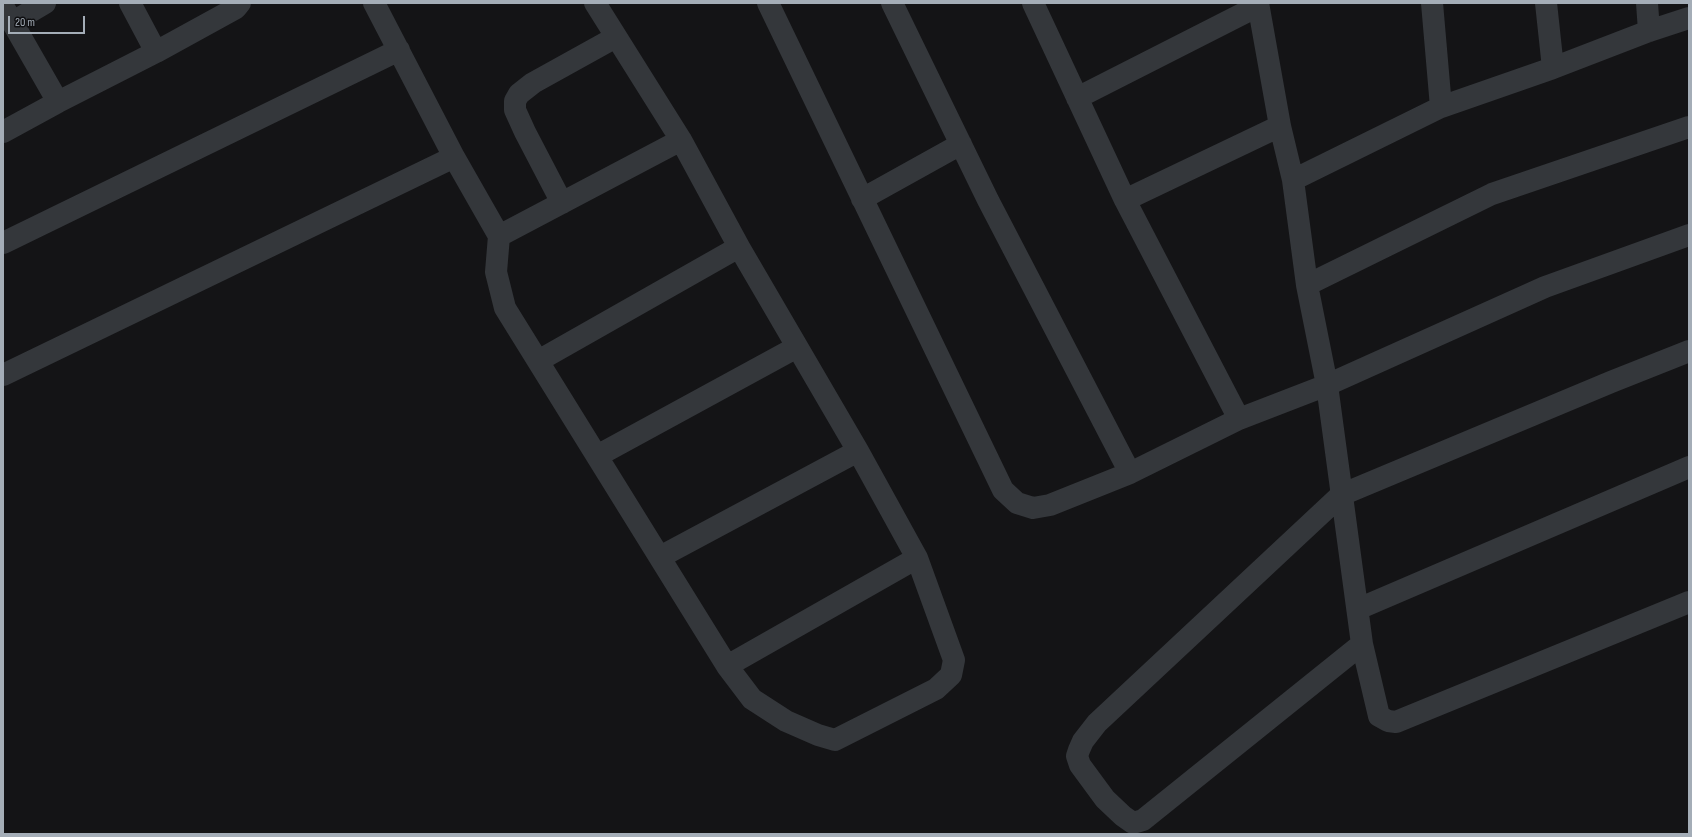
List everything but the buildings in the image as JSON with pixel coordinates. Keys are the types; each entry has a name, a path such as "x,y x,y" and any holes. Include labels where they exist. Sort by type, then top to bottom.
{"street":[{"path":"45,3 8,14 58,102"},
{"path":"130,3 156,52"},
{"path":"3,132 156,52 236,8 240,3"},
{"path":"374,3 454,157 499,236 496,272 505,308 726,666 752,699 786,721 818,735 835,740 936,689 951,675 954,660 917,558 858,452 739,247 681,140 595,3"},
{"path":"768,3 1003,490 1017,502 1033,508 1050,505 1130,473 1240,419 1326,385 1545,287 1689,235"},
{"path":"892,3 992,207 1130,473"},
{"path":"1033,3 1125,200 1240,419"},
{"path":"1432,3 1441,107"},
{"path":"1546,3 1553,68"},
{"path":"1647,3 1650,31"},
{"path":"1077,98 1258,5 1280,126 1293,180 1307,284 1326,385 1362,644 1379,716 1388,721 1396,722 1689,602"},
{"path":"1293,180 1441,107 1689,18"},
{"path":"562,203 524,132 515,110 515,101 519,94 533,83 616,37"},
{"path":"3,243 399,50"},
{"path":"1125,200 1280,126"},
{"path":"1307,284 1492,194 1689,126"},
{"path":"499,236 681,140"},
{"path":"862,199 961,144"},
{"path":"3,375 454,157"},
{"path":"538,361 739,247"},
{"path":"597,456 797,347"},
{"path":"1362,644 1143,820 1134,823 1123,816 1105,799 1080,765 1077,756 1079,750 1083,741 1097,723 1341,495 1689,351"},
{"path":"660,557 858,452"},
{"path":"1358,609 1689,467"},
{"path":"726,666 917,558"}]}
